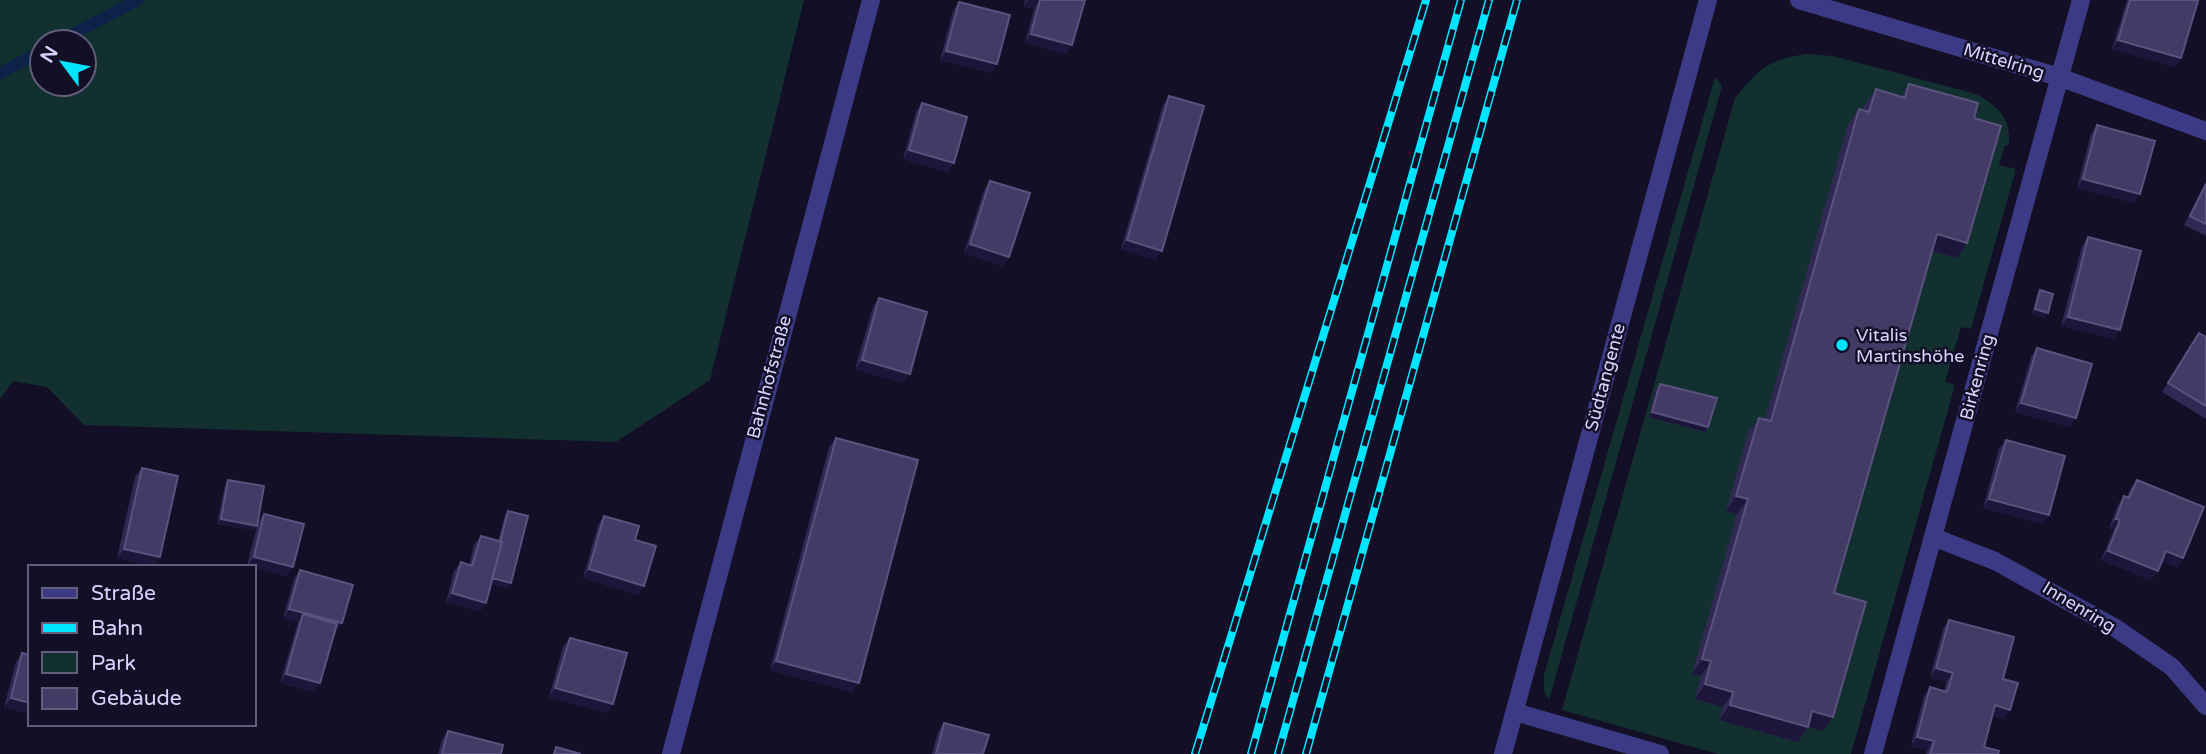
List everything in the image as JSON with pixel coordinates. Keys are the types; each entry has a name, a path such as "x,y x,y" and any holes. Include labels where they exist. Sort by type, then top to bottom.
{"street":[{"name":"Bahnhofstraße","path":"671,754 871,0"},
{"name":"Südtangente","path":"1503,754 1707,0"},
{"name":"Mittelring","path":"1799,0 2059,77 2206,131"},
{"name":"Birkenring","path":"1873,754 2081,0"},
{"name":"Innenring","path":"1933,537 1996,561 2114,627 2172,667 2206,706"},
{"path":"1515,712 1660,754"}],"green space":[{"path":"0,0 804,0 710,380 616,442 84,425 47,387 13,381 0,399"},
{"path":"1806,54 1833,56 1976,94 1997,109 2006,120 2009,145 2005,145 1999,165 2016,169 1971,329 1961,327 1945,382 1955,385 1851,754 1718,754 1562,710 1735,98 1765,67 1782,59"},
{"path":"1715,77 1722,86 1549,700 1544,691 1544,675"}],"building":[{"path":"1040,0 1085,0 1072,45 1031,34"},
{"path":"2130,0 2198,1 2181,58 2118,40"},
{"path":"959,2 1010,15 997,64 946,51"},
{"name":"Vitalis Martinshöhe","path":"1909,84 1978,103 1974,118 2001,126 1967,243 1937,234 1834,593 1866,602 1833,717 1812,711 1808,727 1730,705 1733,692 1705,684 1711,661 1702,659 1748,499 1736,496 1759,418 1771,421 1859,109 1869,112 1876,89 1905,98"},
{"path":"1169,96 1204,106 1162,251 1127,240"},
{"path":"922,103 967,117 954,163 909,150"},
{"path":"2097,125 2155,141 2140,194 2083,179"},
{"path":"990,181 1030,193 1009,257 970,244"},
{"path":"2206,184 2206,224 2190,216"},
{"path":"2088,237 2141,251 2120,330 2068,317"},
{"path":"2040,290 2053,294 2048,313 2035,309"},
{"path":"879,298 927,312 910,374 862,360"},
{"path":"2199,333 2206,337 2206,406 2168,383"},
{"path":"2037,348 2092,364 2076,418 2021,403"},
{"path":"1660,384 1717,398 1708,427 1652,412"},
{"path":"836,438 918,460 859,683 776,661"},
{"path":"2006,440 2065,456 2049,515 1989,499"},
{"path":"142,468 178,476 160,557 124,549"},
{"path":"228,480 264,486 257,526 221,519"},
{"path":"2137,480 2204,507 2183,558 2166,551 2158,571 2108,551 2120,520 2116,519 2124,496 2129,498"},
{"path":"508,511 528,516 511,583 492,578"},
{"path":"264,514 304,524 293,567 254,557"},
{"path":"604,516 639,526 635,540 656,546 644,586 589,569"},
{"path":"481,536 502,542 486,603 452,593 461,562 472,566"},
{"path":"300,570 353,585 342,623 289,609"},
{"path":"303,614 337,624 320,683 286,674"},
{"path":"1949,620 2014,637 2003,679 2018,683 2010,710 1995,705 1984,747 1999,751 1998,754 1930,754 1934,741 1917,737 1930,687 1947,692 1953,673 1936,668"},
{"path":"570,638 627,653 613,704 555,688"},
{"path":"22,653 28,654 28,702 11,698"},
{"path":"944,723 989,735 983,754 936,754"},
{"path":"448,731 503,745 501,754 442,754"},
{"path":"556,747 581,754 554,754"}],"waterway":[{"path":"85,28 138,0"},
{"path":"0,73 28,58"}],"railway":[{"path":"1195,754 1426,0"},
{"path":"1251,754 1461,0"},
{"path":"1278,754 1489,0"},
{"path":"1306,754 1517,0"}],"place":[{"name":"Vitalis Martinshöhe","path":"1842,345"}]}
